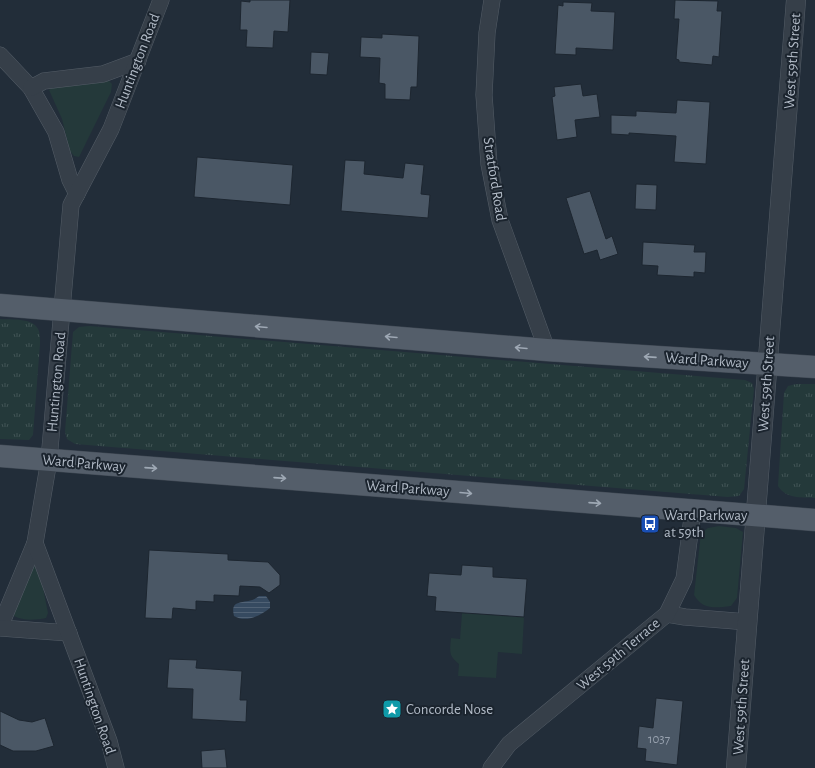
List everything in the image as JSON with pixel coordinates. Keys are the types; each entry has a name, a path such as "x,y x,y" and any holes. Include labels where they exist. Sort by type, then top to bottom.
{"main road":[{"name":"Ward Parkway","path":"0,305 547,350 815,367"},
{"name":"Ward Parkway","path":"0,456 815,520"}],"street":[{"name":"Huntington Road","path":"116,768 109,741 35,543 49,460 71,205 111,129 161,0"},
{"name":"Stratford Road","path":"492,0 487,33 484,95 489,164 500,220 547,350"},
{"name":"West 59th Street","path":"736,768 796,0"},
{"path":"0,55 31,88 56,132 70,180 77,194"},
{"path":"31,88 44,81 103,74 138,61"},
{"name":"West 59th Terrace","path":"491,768 509,744 667,614 684,579 693,510"},
{"path":"35,543 0,628 69,632"},
{"path":"667,614 685,617 748,622"}],"green space":[{"path":"108,80 112,84 111,92 79,157 74,156 70,151 62,119 49,90 53,86 82,85"},
{"path":"0,319 28,321 32,323 39,331 40,344 33,435 29,440 0,439"},
{"path":"89,326 745,380 752,383 754,389 744,489 739,496 728,497 75,444 67,439 65,432 73,332 79,327"},
{"path":"796,384 815,384 815,498 790,495 781,490 778,486 784,393 788,386"},
{"path":"719,526 736,528 743,532 737,598 731,606 710,607 701,603 694,595 701,533 708,528"},
{"path":"35,566 39,568 48,613 46,618 42,619 21,619 14,616 14,610 31,569"},
{"path":"462,613 524,617 522,654 498,652 496,678 458,676 459,664 451,655 450,646 451,638 460,639"}],"water":[{"path":"259,596 266,596 270,602 270,608 253,618 243,619 234,616 234,606 240,602 250,601"}],"building":[{"path":"250,0 290,0 288,32 274,31 273,48 246,47 247,30 240,30 241,1 250,2"},
{"path":"675,0 718,1 717,11 722,11 719,57 713,56 712,65 679,62 679,60 676,59 679,19 674,19"},
{"path":"563,2 592,3 591,11 615,12 613,50 576,48 576,55 555,54 558,5 563,6"},
{"path":"382,34 419,36 417,87 411,87 410,100 385,99 385,84 379,83 380,58 360,57 361,37 382,38"},
{"path":"311,52 329,53 327,75 310,74"},
{"path":"581,84 583,96 597,94 600,117 575,120 577,137 557,140 552,97 555,96 554,87"},
{"path":"677,100 710,102 706,164 674,162 676,136 629,133 629,135 611,134 611,115 636,116 636,111 676,113"},
{"path":"197,157 293,165 290,205 194,197"},
{"path":"345,160 365,161 364,174 403,178 405,163 424,165 421,194 430,195 428,218 341,211"},
{"path":"636,184 657,185 656,210 635,209"},
{"path":"590,191 606,239 612,236 618,254 600,260 597,250 584,254 566,198"},
{"path":"643,242 695,245 694,252 706,252 705,273 694,272 694,277 657,275 658,266 642,265"},
{"path":"149,550 228,554 228,560 268,562 280,575 280,585 269,593 260,587 240,586 239,596 214,595 214,602 196,601 196,610 173,608 172,619 145,618"},
{"path":"462,565 493,567 493,577 527,579 524,617 435,611 436,597 427,596 429,573 461,575"},
{"path":"169,659 197,660 196,668 242,671 240,700 247,700 246,722 192,719 193,689 167,688"},
{"path":"656,698 683,701 677,765 645,761 646,749 637,748 639,726 653,728"},
{"path":"0,711 19,720 32,722 45,718 54,746 36,751 13,751 0,745"},
{"path":"225,749 227,768 202,768 201,751"}],"place":[{"name":"Ward Parkway at 59th","path":"650,524"},
{"name":"Concorde Nose","path":"392,709"}]}
